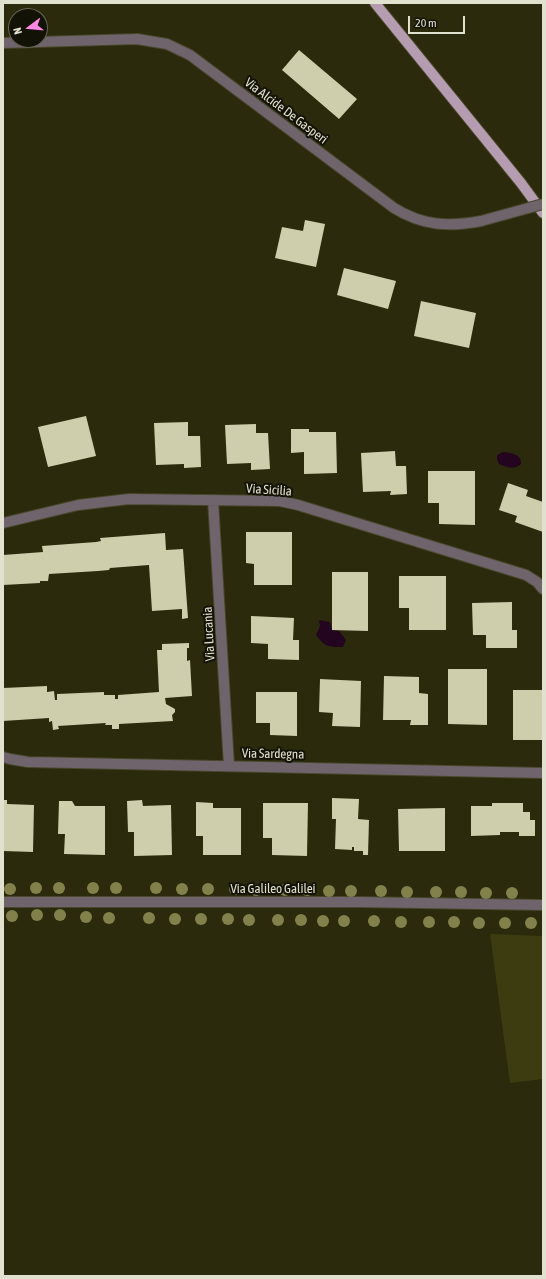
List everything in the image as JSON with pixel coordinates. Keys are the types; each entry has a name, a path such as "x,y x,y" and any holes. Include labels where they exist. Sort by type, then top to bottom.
{"main road":[{"path":"375,3 521,183 543,213"}],"street":[{"name":"Via Alcide De Gasperi","path":"3,43 137,39 167,44 190,56 394,208 406,216 421,221 442,225 461,224 481,221 543,204"},
{"name":"Via Sicilia","path":"3,524 78,505 129,498 280,501 298,505 526,575 537,582 543,589"},
{"name":"Via Lucania","path":"213,500 229,766"},
{"name":"Via Sardegna","path":"3,757 28,762 543,773"},
{"name":"Via Galileo Galilei","path":"3,902 357,902 543,905"}],"shaded area":[{"path":"503,452 518,456 521,464 516,467 507,467 499,464 497,455"},
{"path":"319,620 330,622 332,630 339,631 346,640 343,647 327,646 319,639 316,635 320,626"},
{"path":"490,934 543,936 543,1079 510,1083"}],"building":[{"path":"299,50 357,99 339,119 282,70"},
{"path":"305,220 325,224 316,267 275,258 282,227 303,231"},
{"path":"344,268 396,281 388,309 337,295"},
{"path":"421,301 476,313 469,348 414,336"},
{"path":"86,416 96,456 48,467 38,427"},
{"path":"188,422 188,436 200,436 201,467 184,468 184,464 156,465 154,423"},
{"path":"256,424 256,433 268,433 270,469 251,470 251,463 227,464 225,425"},
{"path":"291,429 309,429 309,432 336,432 337,473 304,474 304,452 291,453"},
{"path":"395,451 396,466 406,466 407,494 390,495 391,491 363,492 361,453"},
{"path":"428,471 475,471 475,525 439,524 439,503 428,503"},
{"path":"508,483 528,490 526,496 543,502 543,532 515,522 517,516 499,510"},
{"path":"246,532 292,532 292,585 254,585 254,564 246,563"},
{"path":"165,533 166,550 183,549 188,618 182,619 182,609 152,611 149,565 110,568 109,570 98,571 49,574 48,581 40,581 40,583 3,585 3,555 43,552 42,546 96,542 101,541 100,538"},
{"path":"332,572 368,572 368,631 332,630"},
{"path":"399,576 446,576 446,630 409,630 409,608 399,608"},
{"path":"512,602 512,630 517,630 517,648 486,648 486,635 473,635 472,603"},
{"path":"251,616 294,618 293,640 299,640 299,660 268,659 268,644 251,643"},
{"path":"189,643 189,648 187,648 187,661 190,660 192,696 165,698 166,704 175,709 175,712 172,715 173,721 119,724 119,729 112,729 112,725 105,725 106,723 58,726 59,729 53,730 52,721 49,722 49,718 3,721 3,688 47,686 47,692 54,691 55,700 57,700 57,694 104,692 104,695 115,695 115,699 118,699 118,695 159,692 157,650 162,650 162,644"},
{"path":"448,669 487,669 487,725 448,724"},
{"path":"384,676 419,677 419,693 428,694 428,725 410,725 411,720 383,720"},
{"path":"320,679 361,681 360,727 332,726 333,713 319,712"},
{"path":"513,690 543,690 543,740 513,740"},
{"path":"256,692 297,692 297,736 270,735 270,723 256,723"},
{"path":"332,798 359,799 358,819 369,820 368,855 363,855 363,851 354,851 354,847 352,847 352,850 335,849 336,819 332,819"},
{"path":"3,800 7,800 7,804 34,805 33,852 3,851"},
{"path":"142,800 143,806 171,805 172,855 134,856 134,832 128,832 127,801"},
{"path":"59,801 72,801 75,806 105,806 105,855 64,854 65,834 58,834"},
{"path":"196,802 213,803 213,808 241,808 241,855 203,855 203,836 196,836"},
{"path":"263,803 308,803 307,856 272,855 272,838 263,838"},
{"path":"492,803 523,803 523,812 530,812 530,820 535,820 535,836 519,836 519,832 500,832 500,835 471,836 471,806 492,806"},
{"path":"445,808 445,851 399,851 398,809"}]}
